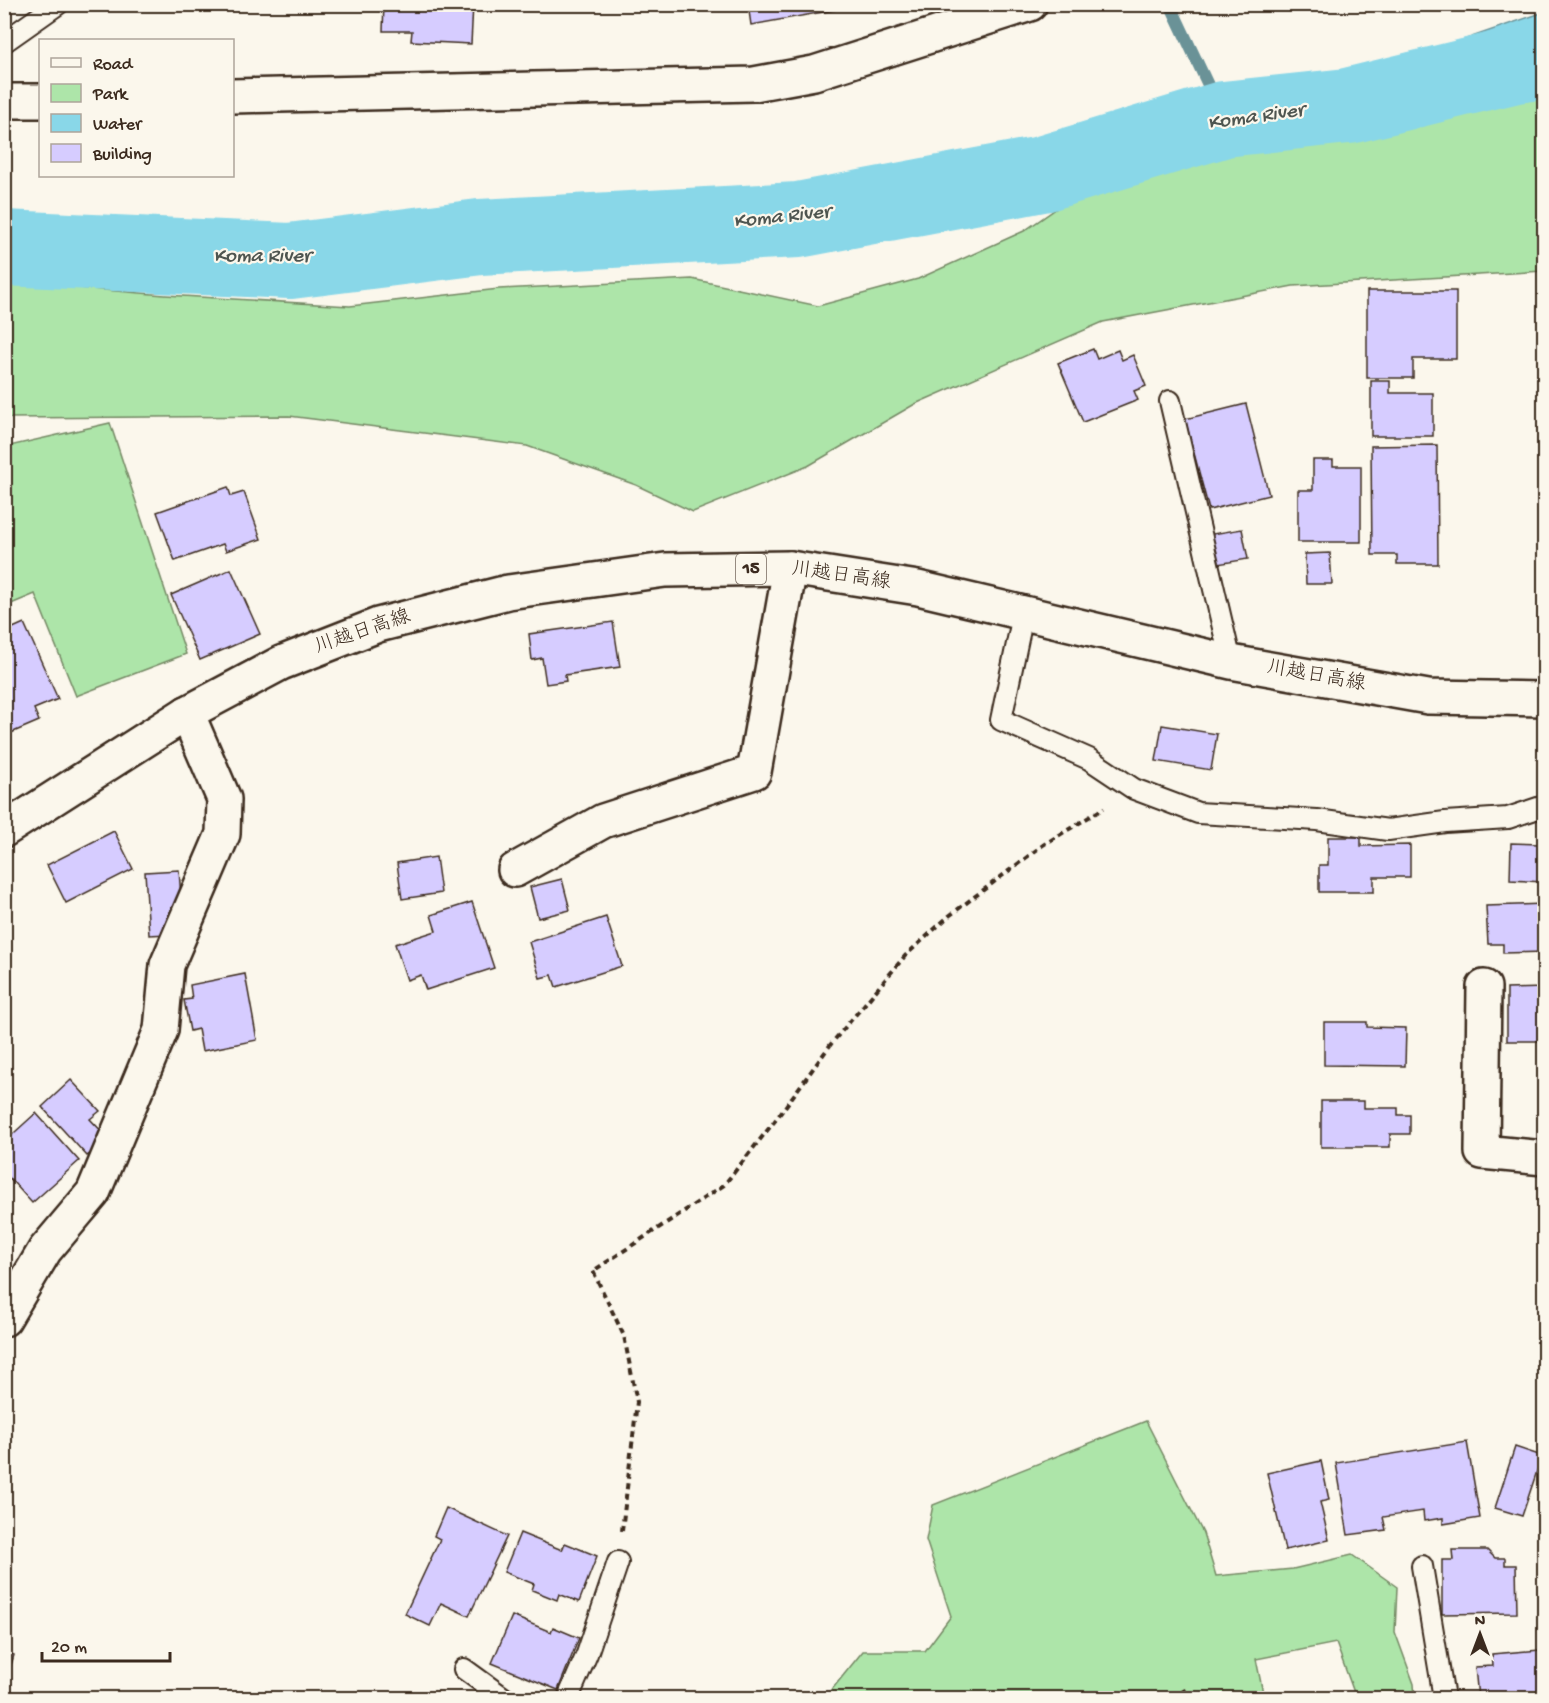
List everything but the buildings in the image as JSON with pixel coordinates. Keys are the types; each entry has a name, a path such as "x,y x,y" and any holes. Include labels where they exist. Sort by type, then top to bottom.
{"street":[{"path":"234,96 754,84 814,73 1018,6"},
{"path":"4,101 39,101"},
{"path":"515,870 603,821 754,772 790,568"},
{"name":"川越日高線","path":"4,830 187,713 281,663 378,624 508,592 665,570 790,568 918,588 1023,615 1231,662 1428,697 1545,699"},
{"path":"4,1319 45,1250 93,1193 161,1030 167,965 223,834 224,798 187,713"},
{"path":"1484,987 1482,1152 1545,1158"}],"lane":[{"path":"4,42 58,4"},
{"path":"1170,401 1231,662"},
{"path":"1023,615 1001,720 1089,759 1134,789 1198,813 1317,820 1388,830 1445,822 1508,818 1545,806"},
{"path":"568,1698 587,1654 618,1562"},
{"path":"1422,1566 1444,1698"},
{"path":"464,1669 504,1698"}],"path":[{"path":"618,1562 637,1402 624,1336 593,1270 724,1185 831,1044 905,956 949,916 1043,845 1134,789"},
{"path":"1183,1689 1188,1698"}],"green space":[{"path":"1544,95 1544,271 1293,286 1103,322 915,404 808,466 693,512 636,485 527,446 289,416 5,418 4,282 165,295 350,306 499,289 692,279 818,306 918,279 1024,231 1116,167 1372,120"},
{"path":"110,423 186,654 76,696 35,594 11,604 5,595 5,447"},
{"path":"1146,1421 1203,1533 1216,1576 1293,1569 1352,1555 1397,1587 1395,1632 1414,1684 1415,1698 1356,1698 1336,1643 1256,1659 1264,1698 825,1698 863,1651 925,1651 951,1616 926,1540 933,1505"}],"water":[{"path":"1544,12 1544,95 1504,99 1337,126 1298,97"}],"waterway":[{"path":"1170,4 1224,119"},
{"name":"Koma River","path":"4,248 290,261 480,237 798,220 1042,174 1224,119 1348,106 1515,65 1544,61"}]}
